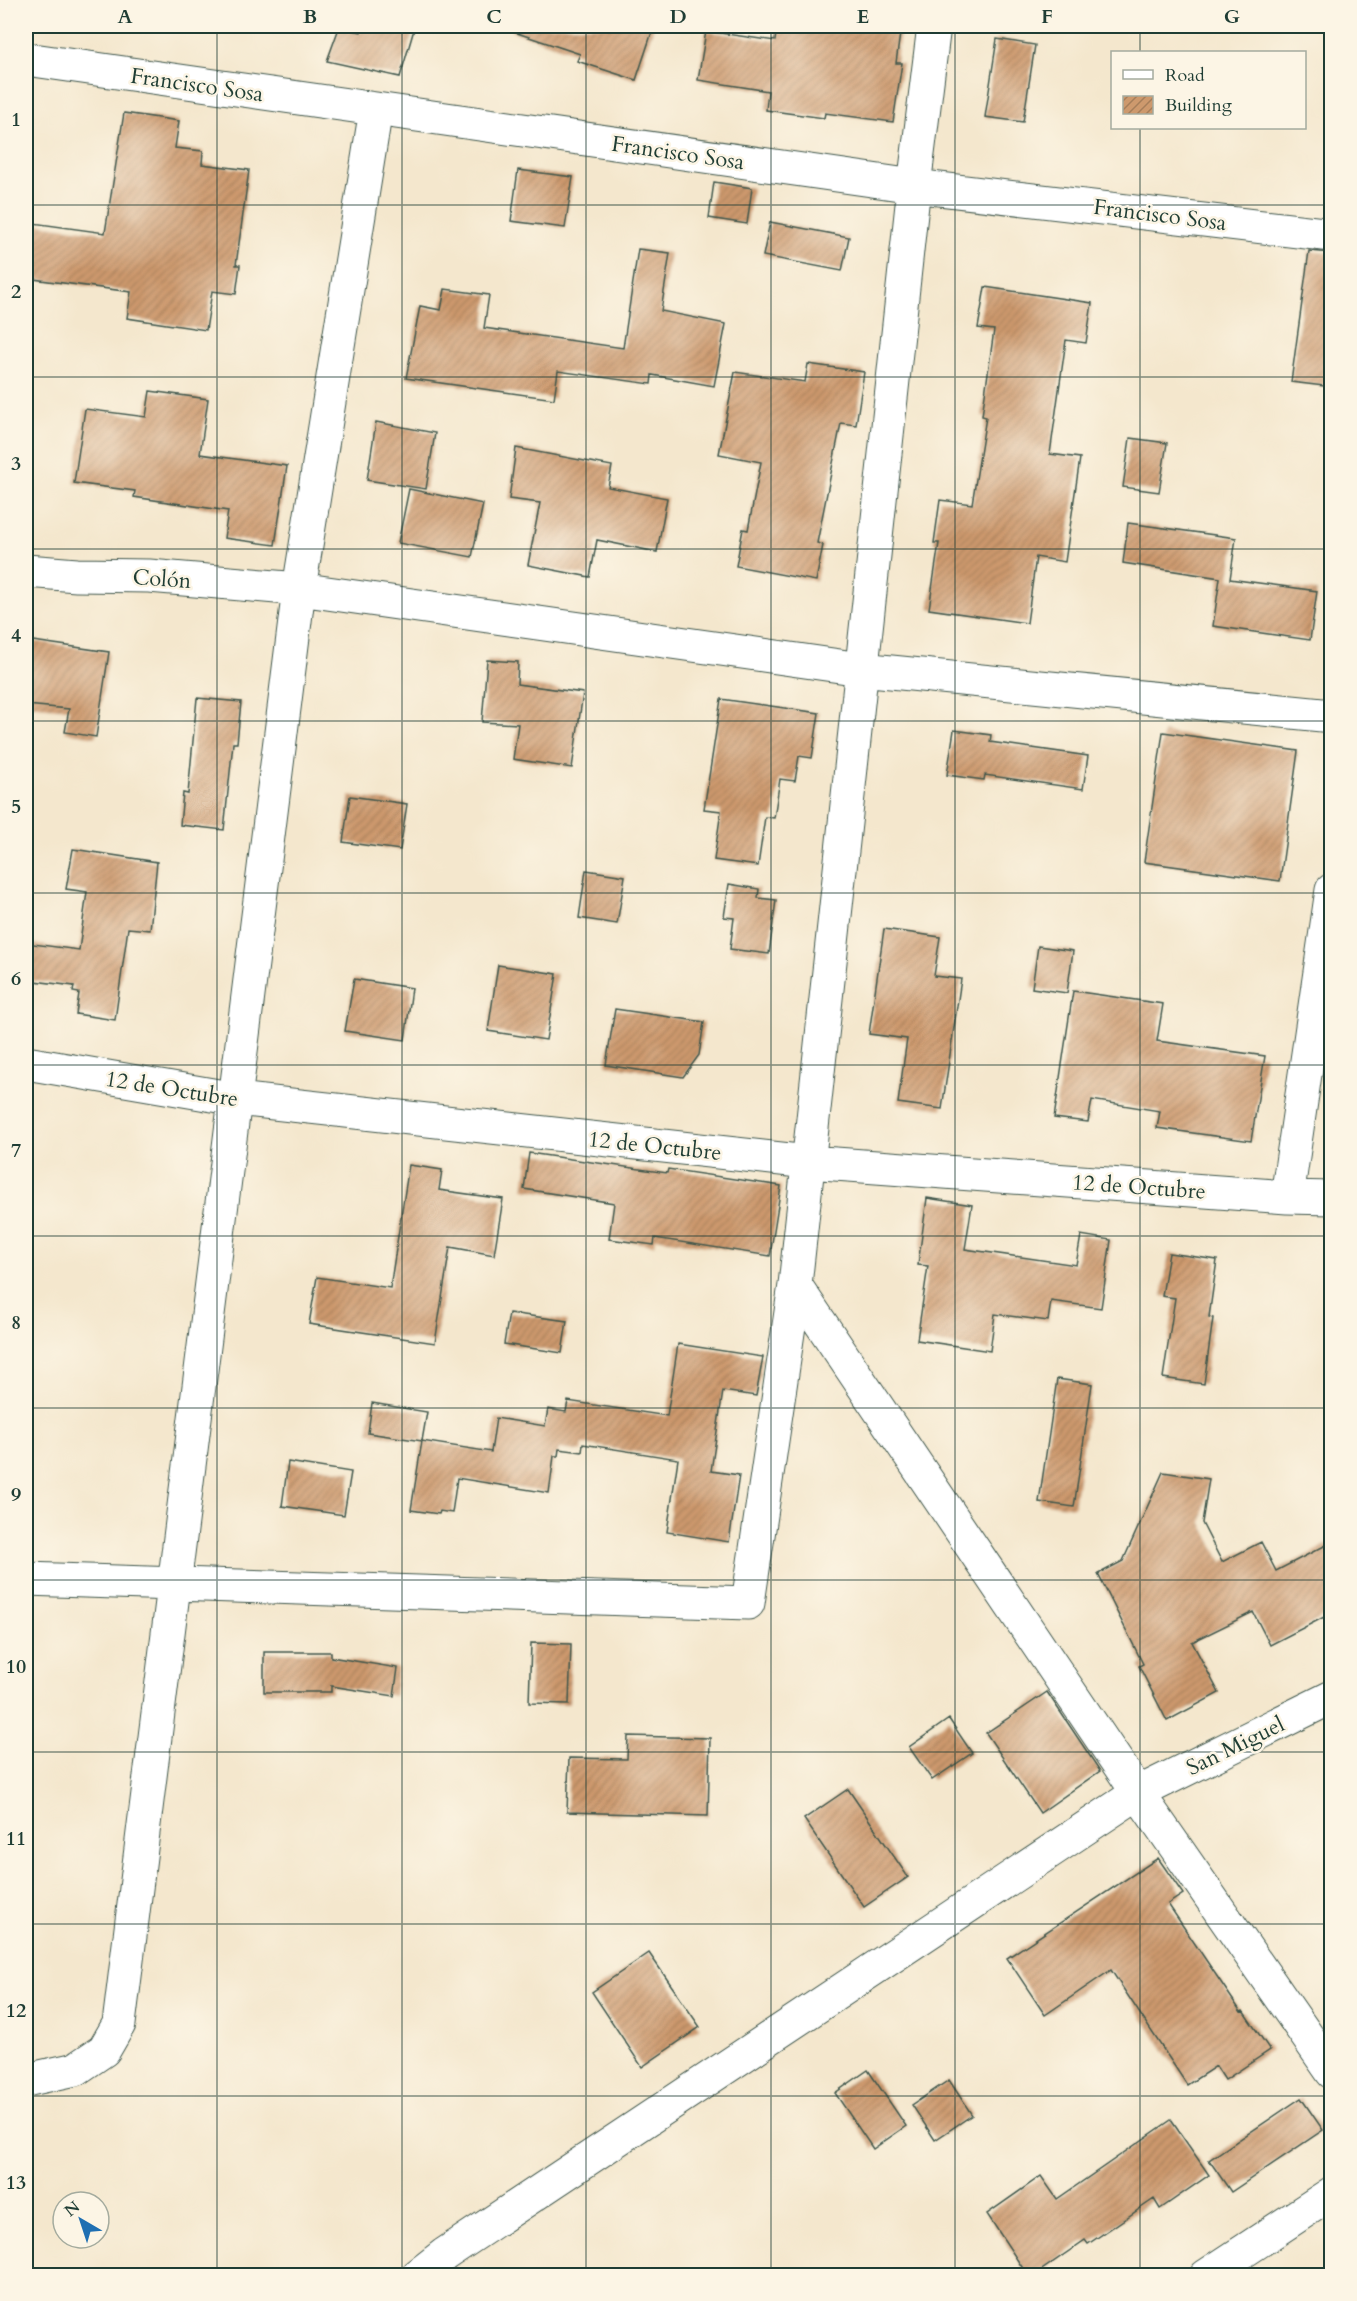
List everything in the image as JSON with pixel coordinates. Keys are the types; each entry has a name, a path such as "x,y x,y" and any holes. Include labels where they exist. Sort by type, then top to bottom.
{"street":[{"path":"26,1579 748,1603 795,1285 914,186 934,26"},
{"name":"Francisco Sosa","path":"26,59 914,186 1332,235"},
{"path":"26,2080 76,2069 104,2050 119,2024 299,589 376,109"},
{"name":"Colón","path":"26,571 77,575 149,576 299,589 861,669 1332,716"},
{"path":"1287,1197 1332,890"},
{"name":"12 de Octubre","path":"26,1063 236,1099 808,1162 1287,1197 1332,1198"},
{"path":"795,1285 1138,1793 1332,2072"},
{"name":"San Miguel","path":"417,2276 445,2254 1138,1793 1332,1697"},
{"path":"1206,2276 1332,2193"}],"building":[{"path":"362,26 415,26 400,77 327,61 339,28 361,32"},
{"path":"512,26 654,26 636,80 577,61 580,54 511,31"},
{"path":"777,26 901,26 896,63 902,63 893,122 825,113 824,118 766,110 768,91 698,80 706,31 775,41"},
{"path":"997,39 1035,45 1023,122 985,117"},
{"path":"124,113 179,121 175,148 203,151 202,164 249,170 236,265 240,265 236,294 212,291 206,330 127,318 131,292 26,278 26,222 105,233"},
{"path":"518,170 573,177 565,228 511,221"},
{"path":"714,182 752,188 747,224 709,218"},
{"path":"770,222 849,237 842,271 763,256"},
{"path":"638,249 670,253 661,311 726,324 714,386 652,375 651,384 558,371 554,399 406,378 420,306 441,310 445,289 489,295 484,328 623,348"},
{"path":"1309,251 1332,253 1332,387 1291,382"},
{"path":"985,287 1092,303 1086,343 1066,340 1050,454 1080,458 1065,562 1036,557 1027,623 929,609 939,543 934,543 940,500 972,504 986,417 982,416 994,330 978,328"},
{"path":"808,364 864,372 856,425 841,423 817,543 823,545 816,581 736,566 743,529 748,530 761,462 719,454 735,372 805,382"},
{"path":"150,391 208,399 200,454 287,466 275,545 224,538 228,511 134,497 135,491 74,483 85,409 146,417"},
{"path":"376,422 435,433 426,489 367,480"},
{"path":"1130,438 1167,443 1159,492 1123,487"},
{"path":"516,448 612,466 608,487 667,498 657,552 597,540 590,577 528,565 540,503 509,499"},
{"path":"409,489 483,504 472,557 398,543"},
{"path":"1128,523 1236,538 1230,579 1317,591 1310,640 1213,626 1220,578 1123,563"},
{"path":"26,640 109,652 96,737 65,732 69,709 26,705"},
{"path":"487,660 518,662 517,684 583,693 572,768 513,759 518,724 482,722"},
{"path":"197,698 241,702 237,743 233,743 224,830 180,825 183,793 188,794"},
{"path":"721,699 819,713 812,758 799,756 795,781 780,779 774,818 765,817 758,866 714,860 721,811 704,809"},
{"path":"954,730 991,735 990,742 1088,756 1083,789 985,775 984,780 947,775"},
{"path":"1163,732 1298,751 1280,881 1144,862"},
{"path":"350,796 407,804 400,850 343,842"},
{"path":"73,849 157,862 150,930 128,928 115,1020 76,1014 79,993 73,992 74,986 26,980 26,943 79,950 87,892 66,889"},
{"path":"586,870 625,876 617,924 579,918"},
{"path":"729,884 759,889 758,898 776,900 769,954 730,949 734,918 724,917"},
{"path":"884,929 940,937 934,976 961,979 942,1109 898,1103 907,1039 869,1034"},
{"path":"1038,946 1073,951 1067,993 1032,988"},
{"path":"498,965 557,974 546,1040 488,1031"},
{"path":"354,979 412,988 405,1040 345,1031"},
{"path":"1073,991 1163,1004 1157,1041 1265,1056 1251,1141 1157,1128 1160,1111 1092,1100 1088,1122 1054,1118"},
{"path":"615,1009 704,1022 699,1055 683,1077 606,1065"},
{"path":"529,1153 667,1173 668,1169 781,1186 770,1256 655,1238 654,1245 609,1239 614,1203 524,1189"},
{"path":"409,1165 442,1170 439,1190 503,1199 494,1255 450,1247 435,1343 309,1324 317,1277 390,1288"},
{"path":"927,1198 972,1205 965,1249 1076,1265 1081,1235 1111,1240 1101,1308 1051,1301 1048,1321 995,1314 990,1351 917,1340 928,1266 918,1265"},
{"path":"1169,1253 1217,1260 1209,1317 1213,1318 1204,1384 1163,1378 1175,1298 1162,1296"},
{"path":"509,1313 567,1321 562,1353 504,1344"},
{"path":"678,1344 763,1357 756,1396 723,1391 711,1471 739,1475 729,1542 667,1532 678,1459 583,1444 582,1452 559,1449 558,1456 554,1456 549,1493 457,1478 452,1513 440,1511 439,1514 411,1510 422,1441 491,1452 496,1418 545,1426 548,1409 566,1412 568,1401 667,1416"},
{"path":"1057,1379 1092,1384 1074,1507 1039,1502"},
{"path":"372,1403 427,1412 422,1441 368,1433"},
{"path":"288,1462 351,1472 344,1515 282,1506"},
{"path":"1163,1472 1209,1479 1202,1523 1222,1562 1261,1542 1276,1571 1332,1542 1332,1613 1270,1645 1253,1612 1192,1642 1219,1693 1167,1721 1139,1666 1143,1664 1098,1574 1123,1561"},
{"path":"531,1643 571,1644 569,1704 529,1703"},
{"path":"264,1652 331,1652 331,1657 398,1668 394,1696 331,1686 331,1692 264,1692"},
{"path":"1047,1692 1100,1771 1040,1813 986,1733"},
{"path":"949,1719 972,1753 932,1780 909,1747"},
{"path":"628,1736 710,1738 708,1816 567,1812 569,1758 627,1759"},
{"path":"848,1789 908,1877 864,1907 804,1819"},
{"path":"1158,1858 1183,1894 1168,1904 1241,2012 1243,2011 1270,2050 1225,2080 1216,2066 1187,2085 1111,1970 1045,2015 1007,1958"},
{"path":"649,1953 700,2027 642,2067 592,1992"},
{"path":"868,2070 906,2126 873,2149 835,2093"},
{"path":"949,2080 972,2115 935,2140 912,2105"},
{"path":"1301,2098 1323,2130 1231,2192 1209,2160"},
{"path":"1171,2120 1209,2175 1160,2209 1154,2199 1088,2244 1085,2240 1033,2276 1028,2276 987,2214 1041,2176 1057,2199"}]}
